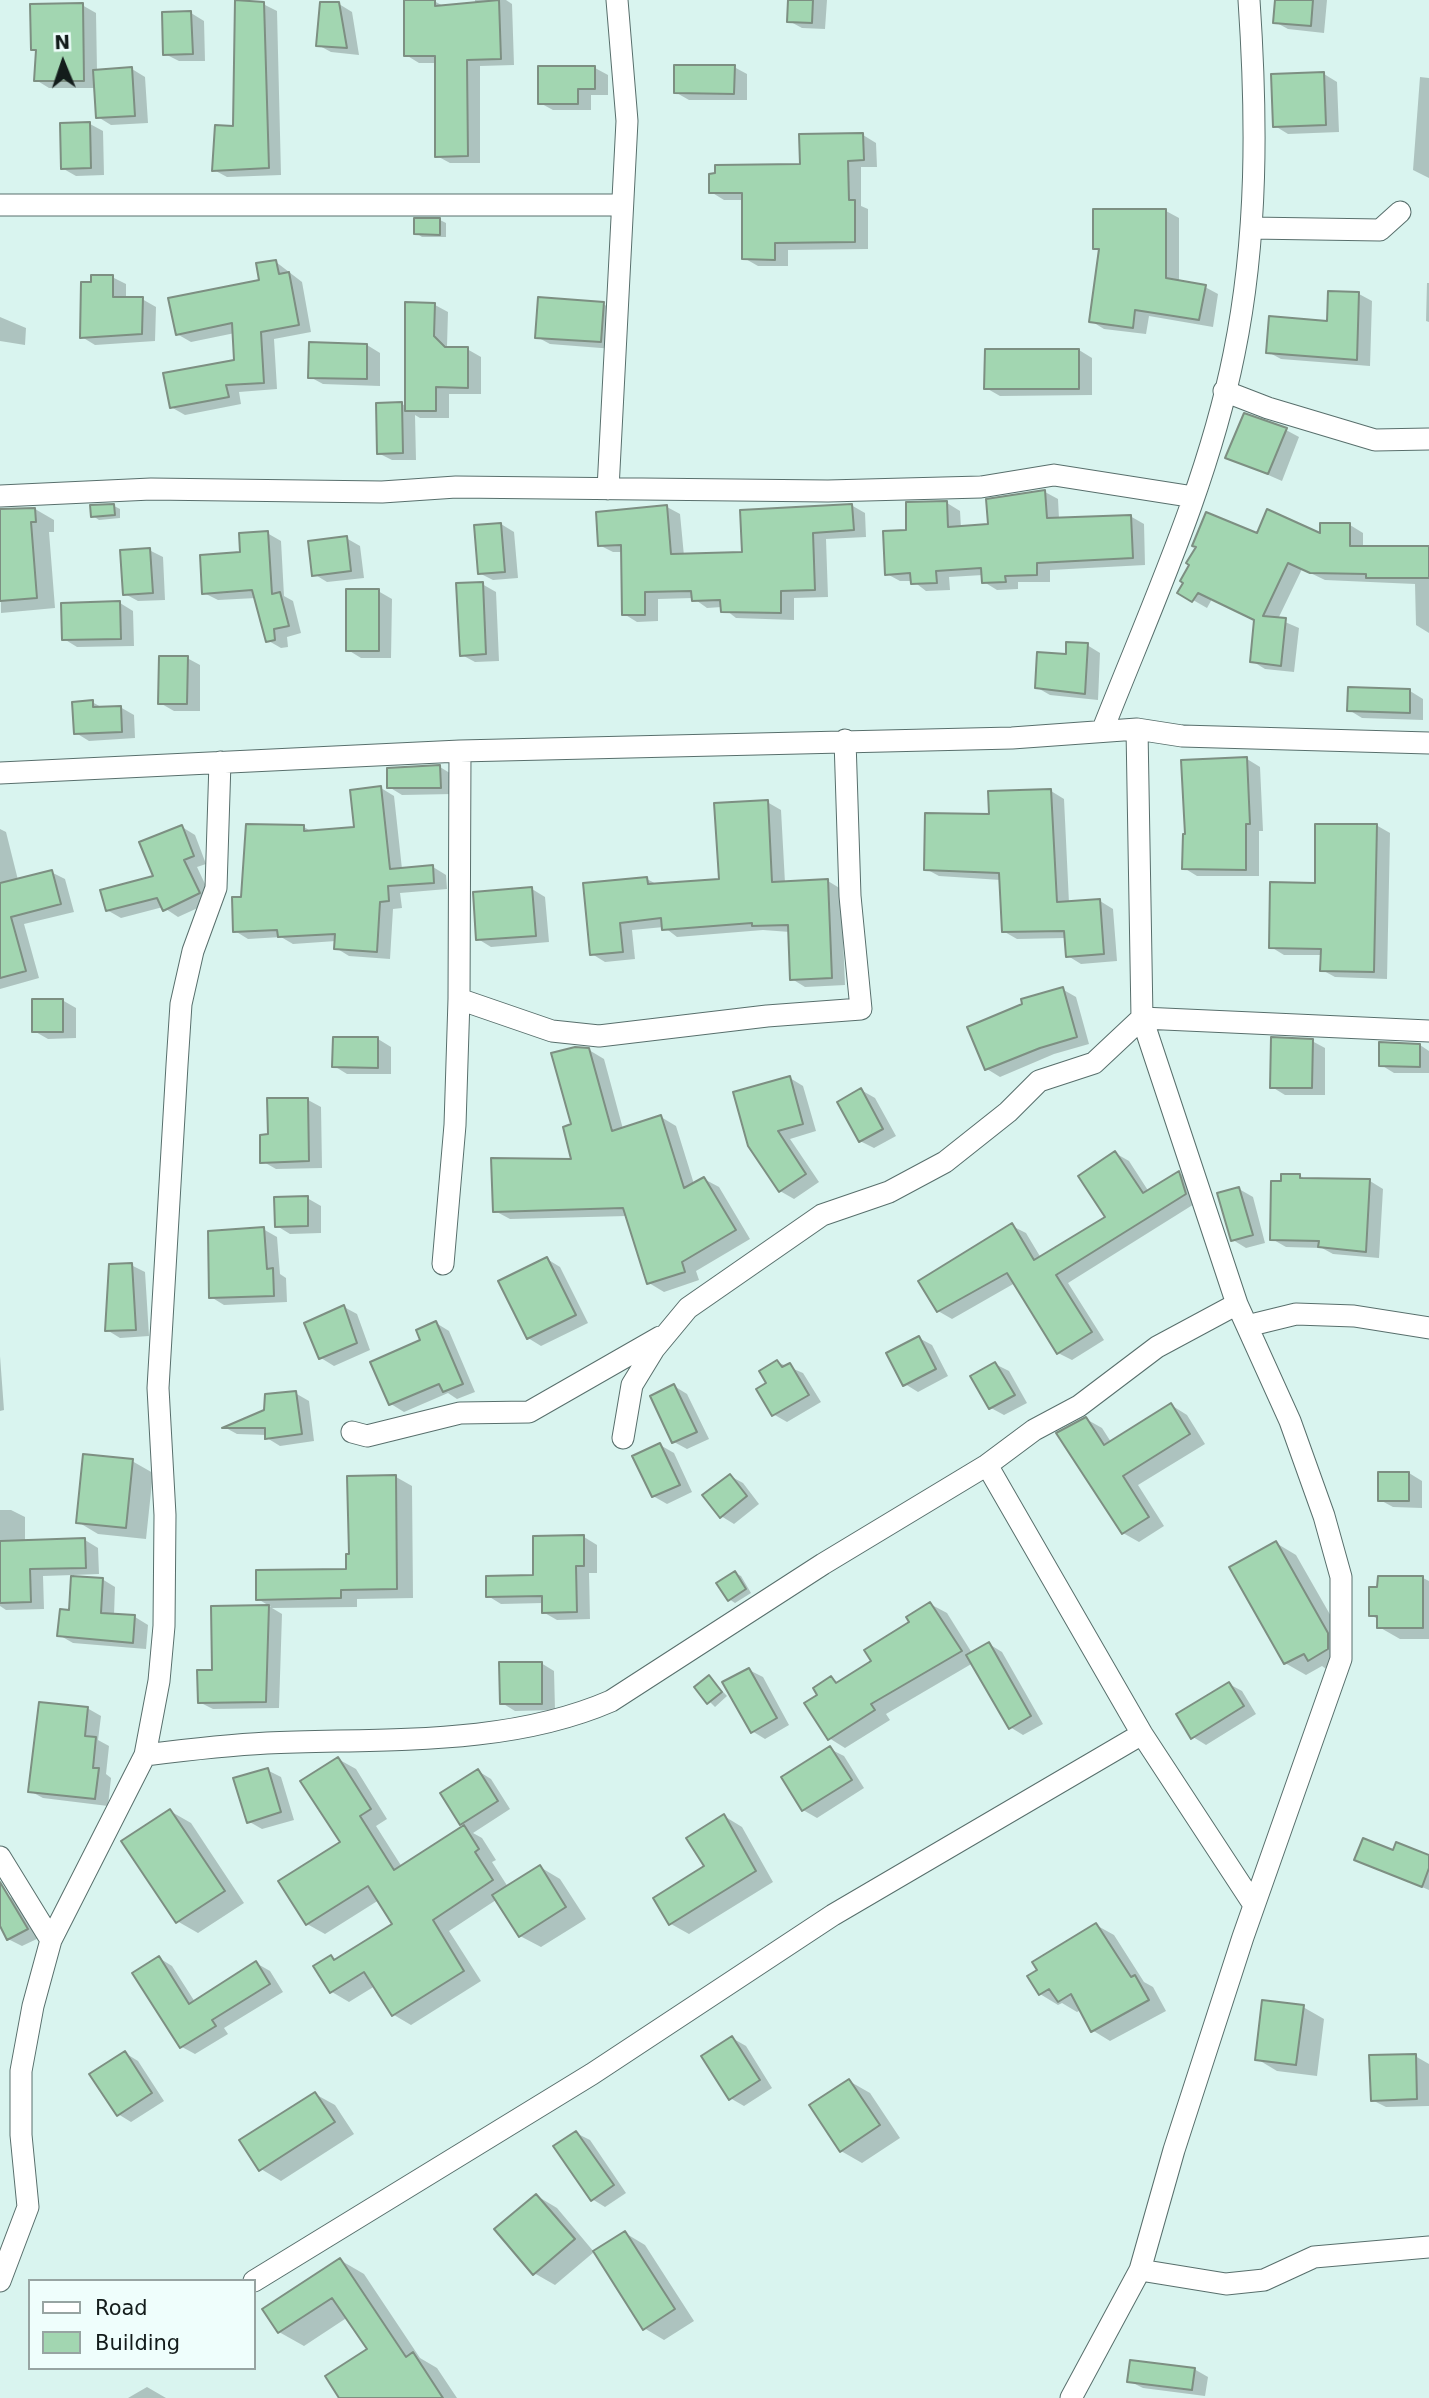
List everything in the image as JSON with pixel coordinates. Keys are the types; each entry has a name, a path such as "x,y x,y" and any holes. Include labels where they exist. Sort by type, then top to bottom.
{"street":[{"path":"608,489 627,121 617,0"},
{"path":"1103,729 1194,497 1234,355 1251,228 1255,151 1249,0"},
{"path":"0,205 622,205"},
{"path":"1251,228 1380,230 1400,212"},
{"path":"1224,391 1268,408 1375,440 1429,439"},
{"path":"0,496 150,489 382,492 456,487 828,491 981,487 1054,475 1194,497"},
{"path":"0,773 460,751 1012,738 1103,729 1137,729 1182,736 1429,743"},
{"path":"1070,2398 1140,2270 1174,2150 1254,1905 1342,1659 1341,1577 1324,1516 1290,1421 1237,1304 1142,1018 1137,729"},
{"path":"459,999 552,1031 599,1036 861,1009 850,896 845,740"},
{"path":"443,1264 455,1125 459,999 460,751"},
{"path":"0,2281 28,2207 21,2135 21,2071 51,1940 145,1755 159,1681 164,1626 164,1515 158,1388 177,1053 181,1004 193,951 216,888 220,762"},
{"path":"623,1438 632,1385 688,1308 822,1215 890,1192 944,1162 1008,1112 1039,1081 1094,1063 1142,1018 1429,1031"},
{"path":"145,1755 267,1743 369,1741 481,1732 587,1711 634,1687 823,1564 987,1465 1034,1430 1079,1406 1157,1346 1237,1304"},
{"path":"1247,1326 1296,1314 1354,1316 1429,1328"},
{"path":"352,1432 367,1436 460,1412 529,1412 668,1332"},
{"path":"987,1465 1142,1734 1254,1905"},
{"path":"256,2280 592,2074 833,1914 1142,1734"},
{"path":"0,1857 51,1940"},
{"path":"1140,2270 1226,2284 1264,2280 1314,2257 1429,2247"}],"building":[{"path":"235,0 264,2 269,168 212,171 215,125 233,126"},
{"path":"404,0 435,0 435,6 499,0 501,59 467,60 468,156 435,157 435,56 404,56"},
{"path":"788,0 813,0 812,23 787,22"},
{"path":"1275,0 1313,0 1311,26 1273,23"},
{"path":"320,2 339,2 347,48 316,46"},
{"path":"83,3 84,81 34,81 36,50 31,50 30,4"},
{"path":"191,11 193,54 163,55 162,12"},
{"path":"674,65 735,65 734,94 674,93"},
{"path":"538,66 595,66 595,89 578,89 578,104 538,104"},
{"path":"132,67 135,116 96,118 93,70"},
{"path":"1324,72 1326,125 1273,127 1271,74"},
{"path":"90,122 91,168 61,169 60,123"},
{"path":"863,133 864,160 848,161 849,200 855,200 855,242 775,243 775,260 742,259 742,193 709,193 709,174 715,173 715,165 800,164 799,134"},
{"path":"1093,209 1166,209 1166,278 1206,285 1199,320 1135,310 1133,328 1089,322 1099,249 1093,249"},
{"path":"414,218 440,218 440,235 414,234"},
{"path":"276,260 279,274 289,272 299,325 261,332 264,383 226,385 229,397 170,408 163,373 234,360 232,323 176,335 168,298 259,280 256,263"},
{"path":"91,275 113,275 113,297 143,297 142,334 80,338 81,282 91,282"},
{"path":"1328,291 1359,292 1357,360 1266,353 1269,316 1327,321"},
{"path":"538,297 604,302 601,342 535,338"},
{"path":"405,302 435,303 434,336 445,347 468,347 468,388 436,387 436,411 405,411"},
{"path":"309,342 367,344 367,379 308,378"},
{"path":"985,349 1079,349 1079,389 984,389"},
{"path":"402,402 403,453 377,454 376,403"},
{"path":"1244,413 1287,428 1268,474 1225,458"},
{"path":"1045,490 1047,518 1131,515 1133,558 1037,563 1037,575 1005,576 1006,582 982,583 981,568 936,571 937,583 911,584 910,573 885,575 883,531 906,530 906,502 947,501 948,527 988,524 986,499"},
{"path":"114,504 115,515 91,517 90,505"},
{"path":"852,504 854,530 813,533 815,590 781,591 781,613 721,612 720,600 692,601 691,591 645,592 645,615 622,615 621,545 598,546 596,512 667,505 671,554 742,552 740,510"},
{"path":"35,508 36,522 31,522 37,598 0,601 0,509"},
{"path":"1267,509 1320,533 1320,523 1350,523 1350,546 1429,546 1429,578 1366,578 1366,574 1310,573 1288,563 1263,616 1286,618 1281,666 1250,662 1254,620 1198,593 1192,602 1177,593 1189,565 1186,563 1196,547 1192,546 1206,512 1257,533"},
{"path":"501,523 505,572 478,574 474,525"},
{"path":"268,531 272,594 280,592 289,626 274,629 275,640 266,642 252,590 202,594 200,555 240,552 239,533"},
{"path":"347,536 351,571 312,576 308,541"},
{"path":"150,548 153,593 123,595 120,550"},
{"path":"483,582 486,654 460,656 456,583"},
{"path":"346,589 379,589 379,651 346,651"},
{"path":"120,601 121,639 62,640 61,603"},
{"path":"1066,642 1088,643 1085,694 1035,688 1037,652 1066,654"},
{"path":"159,656 188,656 187,704 158,704"},
{"path":"1348,687 1410,689 1410,713 1347,711"},
{"path":"93,700 93,707 121,706 122,732 74,734 72,702"},
{"path":"1247,757 1250,824 1246,824 1246,870 1182,869 1185,834 1181,760"},
{"path":"440,765 441,788 387,788 387,768"},
{"path":"381,786 390,869 433,865 434,883 388,886 389,901 380,902 377,952 334,949 335,934 278,937 277,930 233,932 232,897 241,897 246,824 304,825 304,831 354,827 350,790"},
{"path":"1051,789 1057,902 1100,899 1104,954 1066,957 1064,931 1002,932 999,873 924,870 925,813 989,814 988,791"},
{"path":"768,800 772,882 828,879 832,978 790,980 788,925 752,926 752,923 662,930 661,918 620,923 623,952 590,955 583,883 647,877 648,884 719,879 714,803"},
{"path":"1315,824 1377,824 1374,972 1320,971 1321,949 1269,948 1270,882 1315,883"},
{"path":"182,825 194,856 184,860 200,893 163,911 157,898 106,911 100,890 153,876 139,842"},
{"path":"52,870 61,904 11,917 26,971 0,978 0,883"},
{"path":"532,887 536,936 476,940 473,892"},
{"path":"1063,987 1077,1037 1040,1048 985,1070 967,1027 1022,1004 1021,999"},
{"path":"32,999 63,999 63,1032 32,1032"},
{"path":"333,1037 378,1037 378,1068 332,1067"},
{"path":"1271,1037 1313,1039 1312,1088 1270,1088"},
{"path":"1379,1042 1420,1044 1420,1067 1379,1066"},
{"path":"575,1047 589,1048 612,1131 661,1115 684,1188 704,1177 736,1230 682,1262 685,1272 647,1284 623,1208 493,1212 491,1158 571,1159 563,1127 571,1124 551,1053"},
{"path":"790,1076 803,1124 778,1131 806,1174 779,1192 748,1146 733,1092"},
{"path":"861,1088 883,1129 859,1142 837,1102"},
{"path":"267,1098 308,1098 309,1161 260,1163 260,1135 268,1134"},
{"path":"1115,1151 1143,1193 1179,1171 1186,1194 1056,1275 1092,1332 1057,1354 1007,1273 937,1312 918,1281 1012,1223 1034,1260 1105,1217 1078,1176"},
{"path":"1281,1174 1300,1174 1300,1178 1370,1179 1366,1252 1318,1247 1319,1241 1270,1240 1271,1181 1281,1181"},
{"path":"1239,1187 1253,1235 1231,1241 1217,1193"},
{"path":"308,1196 308,1226 275,1227 274,1197"},
{"path":"264,1227 267,1269 273,1268 274,1296 209,1298 208,1231"},
{"path":"547,1257 576,1315 527,1339 498,1281"},
{"path":"132,1263 136,1330 105,1331 109,1264"},
{"path":"344,1305 357,1343 319,1359 304,1323"},
{"path":"436,1321 463,1384 443,1392 439,1384 389,1405 370,1362 420,1340 416,1330"},
{"path":"919,1336 936,1369 903,1386 886,1353"},
{"path":"777,1360 782,1367 790,1363 809,1395 772,1416 756,1389 766,1383 759,1371"},
{"path":"995,1362 1015,1395 989,1409 970,1376"},
{"path":"674,1384 697,1432 672,1443 650,1396"},
{"path":"296,1391 302,1434 265,1439 265,1428 222,1428 264,1410 265,1394"},
{"path":"1171,1403 1190,1434 1123,1476 1149,1517 1122,1534 1056,1433 1086,1417 1104,1445"},
{"path":"660,1443 680,1485 652,1497 632,1456"},
{"path":"83,1454 133,1459 126,1528 76,1523"},
{"path":"1378,1472 1409,1472 1409,1501 1378,1501"},
{"path":"730,1474 747,1496 720,1518 702,1495"},
{"path":"396,1475 397,1589 341,1590 341,1598 256,1600 256,1570 346,1569 346,1554 349,1554 347,1476"},
{"path":"584,1535 584,1566 576,1566 577,1612 542,1613 542,1596 486,1597 486,1576 533,1575 533,1536"},
{"path":"85,1538 86,1568 30,1569 31,1602 0,1603 0,1541"},
{"path":"1276,1541 1328,1633 1328,1649 1308,1661 1304,1654 1284,1664 1229,1567"},
{"path":"735,1571 746,1589 728,1601 716,1583"},
{"path":"71,1576 103,1578 101,1613 135,1615 133,1643 57,1636 60,1609 69,1610"},
{"path":"1378,1576 1423,1576 1423,1628 1377,1628 1377,1616 1369,1616 1369,1587 1377,1587"},
{"path":"930,1602 962,1651 871,1704 875,1710 828,1740 804,1703 817,1695 813,1688 831,1676 836,1683 871,1661 864,1650 909,1622 906,1617"},
{"path":"269,1605 266,1702 198,1703 197,1670 212,1670 211,1606"},
{"path":"989,1642 1031,1716 1009,1729 966,1655"},
{"path":"499,1662 542,1662 542,1704 500,1704"},
{"path":"749,1668 777,1718 751,1733 722,1682"},
{"path":"709,1675 722,1692 707,1704 694,1687"},
{"path":"1229,1682 1244,1706 1191,1739 1176,1714"},
{"path":"39,1702 88,1707 85,1736 96,1737 93,1768 99,1768 95,1799 28,1792"},
{"path":"830,1746 852,1780 802,1811 781,1777"},
{"path":"338,1757 371,1809 360,1816 394,1870 464,1825 479,1849 475,1852 493,1880 433,1920 464,1971 392,2016 364,1972 330,1993 313,1966 331,1955 334,1960 392,1924 368,1886 306,1925 278,1881 340,1842 300,1781"},
{"path":"268,1768 281,1812 247,1823 233,1778"},
{"path":"478,1769 498,1801 460,1825 440,1793"},
{"path":"170,1809 225,1891 176,1923 121,1841"},
{"path":"724,1814 756,1871 669,1925 653,1898 704,1866 686,1838"},
{"path":"1363,1838 1393,1850 1396,1842 1429,1855 1429,1868 1422,1887 1354,1860"},
{"path":"540,1865 566,1907 519,1937 492,1895"},
{"path":"0,1882 28,1929 7,1940 0,1926"},
{"path":"1096,1923 1131,1977 1135,1975 1149,2000 1091,2032 1071,1994 1058,2002 1049,1989 1039,1995 1027,1976 1037,1970 1032,1962"},
{"path":"159,1956 189,2004 256,1961 270,1984 212,2020 216,2026 180,2048 132,1973"},
{"path":"1262,2000 1304,2005 1296,2065 1255,2060"},
{"path":"732,2036 760,2080 729,2100 701,2056"},
{"path":"125,2051 152,2093 117,2116 89,2074"},
{"path":"1416,2054 1417,2099 1371,2101 1369,2055"},
{"path":"849,2079 880,2125 840,2152 809,2105"},
{"path":"315,2092 335,2122 259,2171 239,2140"},
{"path":"576,2131 614,2185 591,2201 553,2146"},
{"path":"536,2194 575,2239 533,2275 494,2229"},
{"path":"625,2231 675,2309 643,2330 593,2251"},
{"path":"340,2258 406,2357 413,2352 443,2398 339,2398 325,2376 367,2349 332,2298 278,2333 262,2309"},
{"path":"1130,2360 1195,2368 1192,2390 1127,2382"}]}
